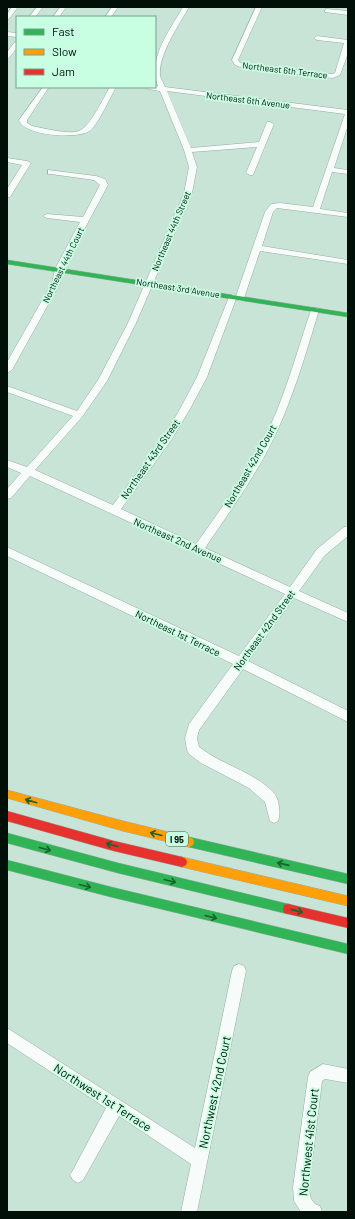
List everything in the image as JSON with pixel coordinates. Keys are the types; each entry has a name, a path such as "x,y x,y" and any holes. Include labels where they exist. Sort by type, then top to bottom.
{"main road":[{"name":"Northeast 3rd Avenue","path":"7,262 348,315"},
{"name":"I 95","path":"7,794 123,826 348,879"},
{"path":"7,810 40,826"},
{"path":"7,816 145,853 348,901"},
{"path":"7,838 131,871 348,923"},
{"path":"7,864 111,892 348,949"}],"street":[{"path":"7,18 15,7"},
{"path":"33,16 40,7"},
{"path":"57,16 63,7"},
{"path":"109,16 115,7"},
{"name":"Northeast 44th Street","path":"7,495 30,472 79,415 102,381 132,323 188,193 192,167 188,150 160,89 156,76 160,56 186,7"},
{"name":"Northeast 6th Terrace","path":"259,7 235,60 237,64 243,66 333,76 338,74 348,42"},
{"path":"327,11 348,13"},
{"path":"317,38 348,42"},
{"path":"7,44 16,44"},
{"path":"7,57 16,44"},
{"path":"45,88 23,120 24,124 30,128 69,134 80,133 89,128 112,88"},
{"name":"Northeast 6th Avenue","path":"154,88 348,113"},
{"path":"348,113 316,210 348,215"},
{"path":"250,173 270,124"},
{"path":"188,150 262,144"},
{"path":"7,160 27,163 7,195"},
{"path":"329,169 348,172"},
{"name":"Northeast 44th Court","path":"7,370 56,283 59,269 104,185 102,181 96,178 51,172"},
{"name":"Northeast 43rd Street","path":"114,511 169,437 202,377 257,248 269,212 274,206 280,205 316,210"},
{"path":"47,216 84,220"},
{"path":"257,248 348,262"},
{"name":"Northeast 42nd Court","path":"198,549 242,484 270,436 290,390 316,310"},
{"path":"7,389 79,415"},
{"name":"Northeast 2nd Avenue","path":"7,463 30,472 348,618"},
{"name":"Northeast 42nd Street","path":"274,817 271,799 253,784 205,759 193,750 191,738 193,728 321,552 348,530"},
{"name":"Northeast 1st Terrace","path":"7,551 240,662 348,717"},
{"name":"Northwest 42nd Court","path":"190,1212 199,1160 239,971"},
{"name":"Northwest 1st Terrace","path":"7,1035 199,1160"},
{"name":"Northwest 41st Court","path":"314,1212 310,1211 302,1201 301,1187 315,1078 323,1071 348,1076"},
{"path":"78,1175 116,1106"}],"traffic: fast":[{"path":"7,262 348,315"},
{"path":"7,838 118,868 288,909"},
{"path":"189,842 348,879"},
{"path":"7,865 111,892 348,949"}],"traffic: slow":[{"path":"7,794 123,826 189,842"},
{"path":"182,862 348,901"}],"traffic: jam":[{"path":"7,816 114,846 182,862"},
{"path":"288,909 348,923"}]}
